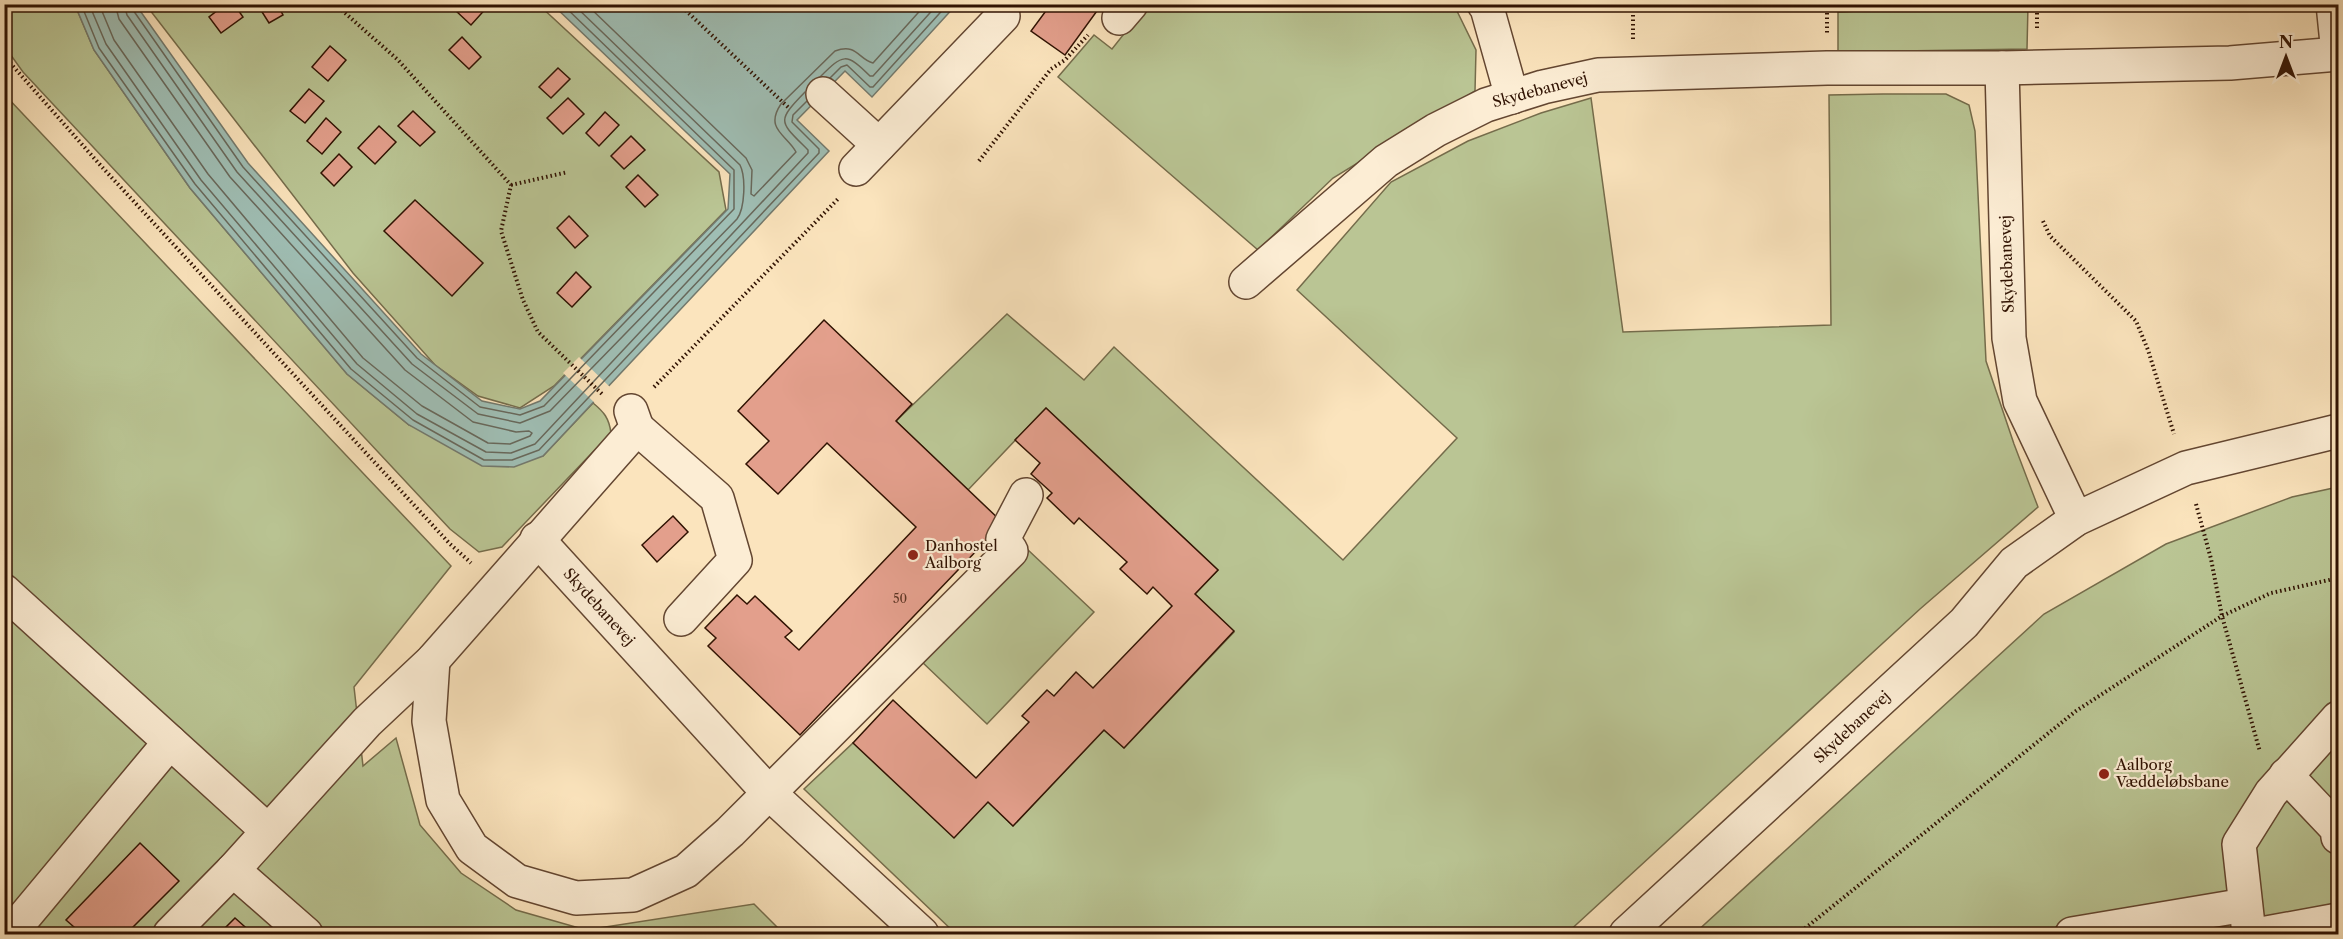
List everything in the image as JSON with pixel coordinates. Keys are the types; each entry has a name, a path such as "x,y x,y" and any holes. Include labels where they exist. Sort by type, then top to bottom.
{"street":[{"name":"Skydebanevej","path":"1246,282 1386,161 1436,130 1486,105 1543,87 1610,74 1827,68 2002,68 2230,63 2338,53 2333,4"},
{"path":"1486,6 1512,97"},
{"path":"856,169 1003,16"},
{"name":"Skydebanevej","path":"2002,68 2009,338 2020,401 2076,519"},
{"path":"823,94 879,145"},
{"path":"170,934 233,870 367,722 433,660 498,587 634,419 717,498 735,560 681,619"},
{"name":"Skydebanevej","path":"1626,934 1964,623 2014,563 2076,519 2186,468 2338,431"},
{"path":"433,660 429,721 443,800 472,848 517,881 576,898 633,895 686,871 730,832 1011,551 1003,539 1026,495"},
{"name":"Skydebanevej","path":"537,539 768,792 922,934"},
{"path":"4,591 268,831"},
{"path":"2072,934 2247,920 2239,844 2279,784 2338,718"},
{"path":"10,934 170,742"},
{"path":"2279,784 2337,829 2338,837"},
{"path":"233,870 306,934"},
{"path":"2261,934 2338,920"}],"path":[{"path":"335,4 398,60 512,185"},
{"path":"679,4 796,115"},
{"path":"979,161 1052,69 1065,60 1089,34 1125,11"},
{"path":"4,56 102,167 450,544 498,587"},
{"path":"634,419 856,180 856,169"},
{"path":"512,185 568,172"},
{"path":"512,185 501,231 523,300 538,332 602,395"},
{"path":"2042,218 2050,237 2136,321 2148,350 2186,468 2211,559 2222,616 2279,784"},
{"path":"1798,934 2076,711 2222,616 2271,593 2338,578"}],"green space":[{"path":"2002,4 2028,5 2027,49 1838,52 1838,12"},
{"path":"4,5 75,5 94,50 190,188 347,374 409,425 543,456 593,403 605,416 611,433 502,547 479,552 450,529 23,72 5,47"},
{"path":"146,5 539,5 719,172 726,210 554,386 520,408 478,396 435,365 353,273"},
{"path":"1147,5 1454,5 1476,50 1475,91 1333,178 1258,250 1058,77 1094,35 1112,49"},
{"path":"4,94 451,566 354,687 363,766 396,738 420,825 461,873 516,910 586,930 754,904 784,934 5,934"},
{"path":"1946,94 1969,105 1975,131 1986,361 2038,507 1920,609 1566,934 956,934 804,789 853,743 988,802 1013,826 1104,730 1124,748 1234,632 1195,594 1218,570 1046,408 968,490 896,421 1007,314 1084,380 1114,347 1343,560 1457,438 1297,290 1391,182 1468,141 1541,113 1591,98 1623,332 1831,325 1829,95"},
{"name":"Aalborg Væddeløbsbane","path":"2338,487 2338,934 1694,934 2044,614 2166,544 2292,497"},
{"path":"1027,549 1094,612 987,724 921,661"}],"water":[{"path":"75,5 136,5 248,163 421,354 482,401 520,409 540,401 728,209 730,174 553,5 956,5 872,97 845,71 797,120 829,151 543,456 514,467 482,466 409,425 347,374 190,188 94,50"}],"pier":[{"path":"579,357 611,388 596,404 563,373"}],"building":[{"path":"226,4 234,4 243,17 221,33 209,17"},
{"path":"257,4 277,4 283,15 269,23"},
{"path":"462,4 490,4 471,25 456,11"},
{"path":"1051,4 1102,4 1065,55 1031,31"},
{"path":"462,37 481,57 469,69 449,50"},
{"path":"330,46 346,60 328,81 312,67"},
{"path":"558,68 570,79 551,98 539,87"},
{"path":"309,89 324,101 305,123 290,111"},
{"path":"568,98 584,114 563,134 547,118"},
{"path":"413,111 435,132 420,146 398,126"},
{"path":"605,112 619,125 599,146 586,133"},
{"path":"326,118 341,132 322,154 307,141"},
{"path":"379,126 396,142 375,164 358,148"},
{"path":"631,136 645,150 624,169 611,156"},
{"path":"339,154 352,167 334,186 321,173"},
{"path":"638,175 658,195 645,207 626,187"},
{"path":"415,200 483,263 452,296 384,231"},
{"path":"569,216 588,236 575,248 557,228"},
{"path":"576,272 591,287 572,307 557,293"},
{"path":"824,320 912,404 896,421 1003,523 800,735 708,646 716,638 705,628 737,595 747,604 755,596 792,631 785,637 799,650 916,527 827,443 778,494 746,464 769,441 738,411"},
{"path":"1046,408 1218,570 1195,594 1234,631 1124,748 1104,730 1013,826 988,802 954,838 853,743 893,700 976,778 1029,722 1022,716 1047,690 1054,696 1076,672 1093,688 1172,606 1153,587 1147,594 1120,569 1127,562 1079,518 1074,524 1047,498 1052,493 1031,474 1040,463 1015,440"},
{"path":"673,516 688,532 657,562 642,545"},
{"path":"140,843 179,881 126,934 82,934 66,920"},
{"path":"235,918 253,934 219,934"}],"place":[{"name":"Danhostel Aalborg","path":"913,555"},
{"name":"Aalborg Væddeløbsbane","path":"2104,774"}]}
